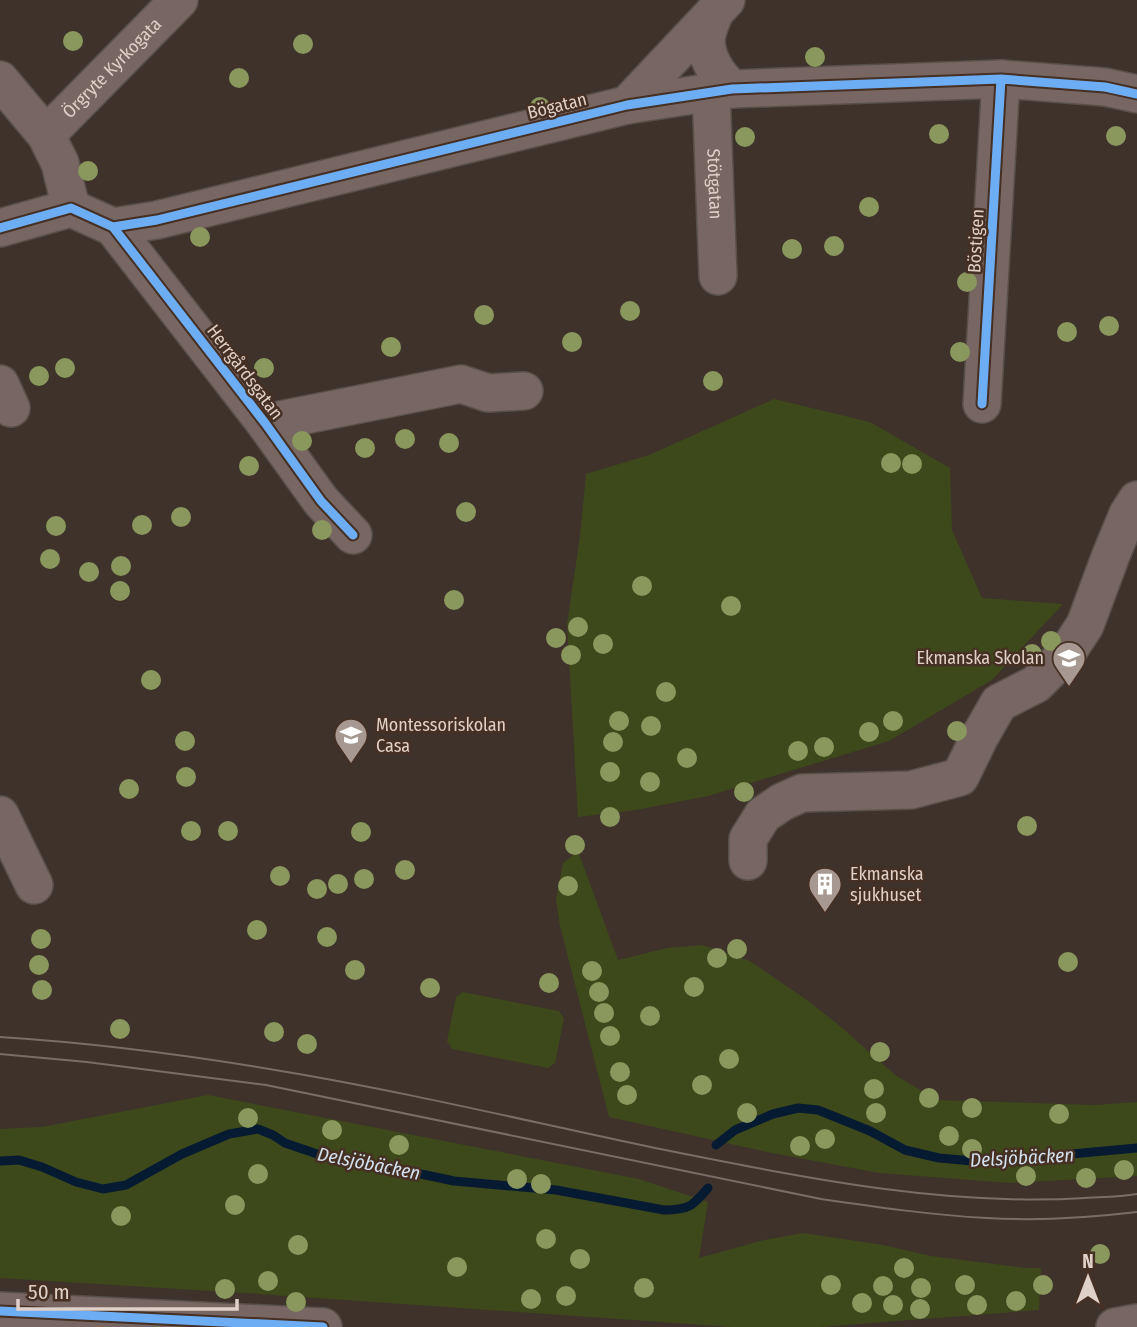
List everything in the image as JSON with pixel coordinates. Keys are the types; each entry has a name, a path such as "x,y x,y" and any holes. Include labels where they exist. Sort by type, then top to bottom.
{"street":[{"name":"Örgryte Kyrkogata","path":"46,135 179,0"},
{"path":"721,6 706,37 708,57 723,80 722,90"},
{"path":"627,105 721,6"},
{"name":"Bögatan","path":"113,227 158,220 627,105 722,90 1000,79 1105,87 1137,94"},
{"name":"Böstigen","path":"982,404 1000,79"},
{"path":"0,80 46,135 60,163 71,208"},
{"name":"Stötgatan","path":"718,276 722,90"},
{"path":"0,228 71,208 113,227"},
{"name":"Herrgårdsgatan","path":"113,227 265,423 328,496 353,535"},
{"path":"265,423 461,384 488,393 524,391"},
{"path":"748,861 748,839 764,815 782,802 802,793 911,790 960,777 999,703 1036,684 1066,654 1085,625 1111,555 1137,500"},
{"path":"0,815 34,885"},
{"path":"0,1311 323,1327"},
{"path":"1115,1327 1137,1322"}],"green space":[{"path":"774,399 870,422 950,468 952,530 982,598 1063,604 992,680 889,741 708,796 636,810 578,817 567,624 586,474 649,455"},
{"path":"578,851 618,960 667,948 702,945 750,961 811,1003 895,1075 937,1100 1095,1105 1137,1102 1137,1176 1010,1183 879,1173 767,1152 609,1117 560,926 556,900 563,863"},
{"path":"463,992 559,1011 564,1018 555,1063 548,1068 452,1049 447,1041 456,997"},
{"path":"208,1095 639,1179 708,1202 699,1258 764,1240 803,1233 883,1245 931,1256 1041,1268 1039,1310 820,1327 732,1327 0,1278 0,1129 42,1127"}],"waterway":[{"name":"Delsjöbäcken","path":"716,1145 735,1130 773,1114 798,1108 818,1110 870,1131 905,1150 939,1158 984,1162 1137,1148"},
{"name":"Delsjöbäcken","path":"0,1161 19,1160 76,1182 103,1189 126,1185 182,1154 229,1134 258,1129 285,1143 355,1163 454,1181 556,1190 664,1210 690,1206 708,1188"}],"tram line":[{"path":"0,1037 141,1050 328,1079 708,1159 869,1187 923,1194 1031,1200 1137,1194"},
{"path":"0,1054 87,1062 266,1085 821,1199 862,1205 1006,1219 1137,1212"}],"cycle path":[{"path":"0,228 71,208 113,227 157,220 627,105 732,89 1001,79 1105,87 1137,94"},
{"path":"982,404 1001,79"},
{"path":"113,227 265,423 321,501 353,535"},
{"path":"0,1311 323,1327"}],"place":[{"name":"Ekmanska Skolan","path":"1069,688"},
{"name":"Montessoriskolan Casa","path":"351,765"},
{"name":"Ekmanska sjukhuset","path":"825,914"}]}
